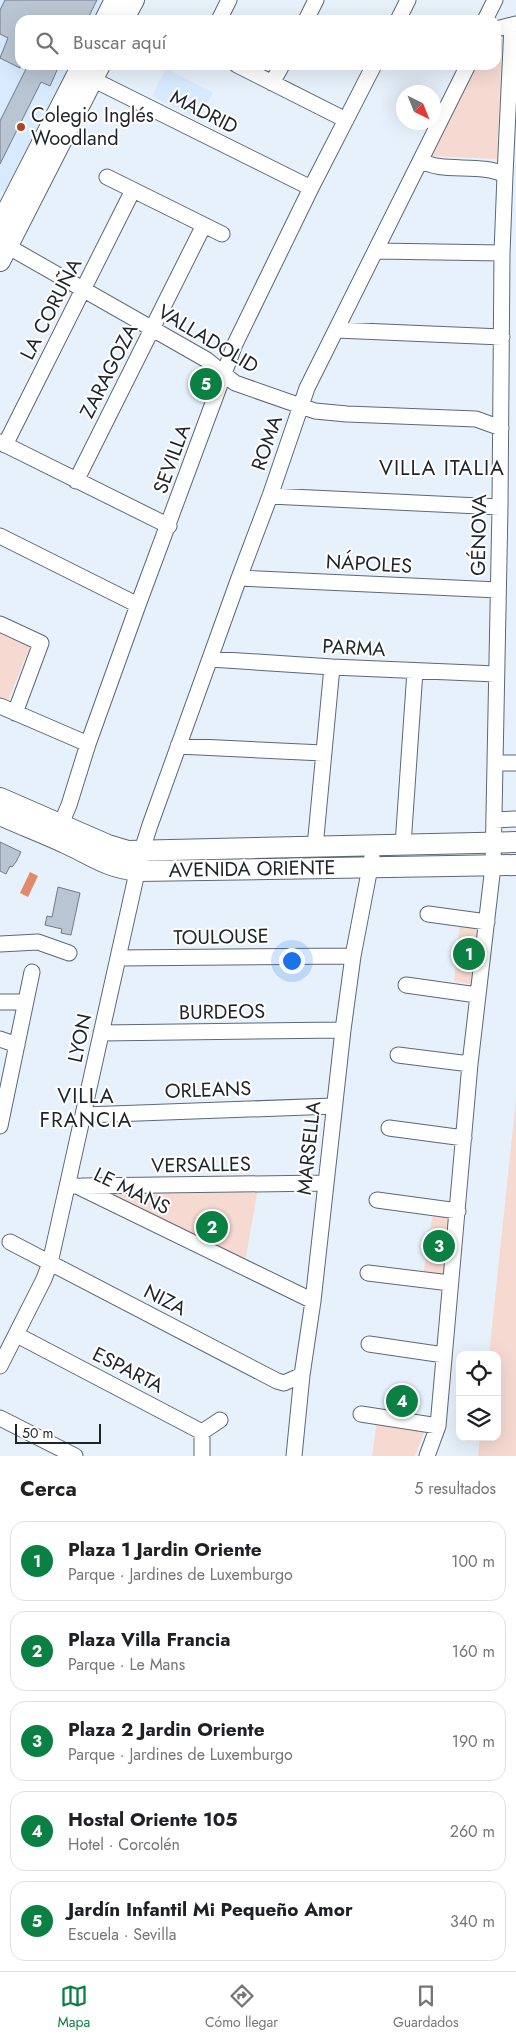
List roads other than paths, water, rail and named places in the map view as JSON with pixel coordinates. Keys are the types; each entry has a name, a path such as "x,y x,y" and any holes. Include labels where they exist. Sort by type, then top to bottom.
{"main road":[{"path":"108,15 115,0"},
{"path":"126,15 134,0"},
{"path":"0,225 88,70"},
{"path":"2,250 88,70"},
{"name":"AVENIDA ORIENTE","path":"0,798 118,849 128,851 516,842"},
{"name":"AVENIDA ORIENTE","path":"0,815 64,842 107,865 118,869 138,871 516,866"}],"street":[{"path":"222,15 229,0"},
{"path":"308,15 316,0"},
{"path":"400,15 408,0"},
{"path":"487,15 494,0"},
{"path":"501,28 514,24"},
{"name":"GÉNOVA","path":"427,1456 438,1426 470,1064 493,866 502,337 502,253 499,172 514,24"},
{"name":"MADRID","path":"88,70 311,188"},
{"path":"246,70 346,120"},
{"path":"272,84 279,70"},
{"name":"SEVILLA","path":"61,824 138,605 169,526 235,344 311,188 371,70"},
{"name":"ROMA","path":"142,850 178,746 270,496 300,407 316,369 466,70"},
{"path":"421,160 432,166 499,172"},
{"path":"107,177 222,234"},
{"name":"LA CORUÑA","path":"3,444 83,291 133,190"},
{"name":"ZARAGOZA","path":"76,481 204,225"},
{"name":"VALLADOLID","path":"2,250 152,328 207,360 235,382 300,407 315,411 347,414 476,419 501,428"},
{"path":"376,251 502,253"},
{"path":"336,330 502,337"},
{"path":"3,444 169,526"},
{"path":"270,496 500,507"},
{"path":"0,536 138,605"},
{"name":"NÁPOLES","path":"239,578 498,590"},
{"path":"0,624 41,643 15,713"},
{"name":"PARMA","path":"210,659 332,667 496,674"},
{"path":"315,847 332,667"},
{"path":"403,845 415,671"},
{"path":"0,706 88,744"},
{"path":"178,746 323,753"},
{"path":"495,763 516,763"},
{"path":"494,820 516,819"},
{"name":"MARSELLA","path":"294,1456 343,1030 354,956 371,868 373,845"},
{"name":"LYON","path":"0,1366 44,1279 73,1186 84,1114 142,850"},
{"path":"428,914 486,922"},
{"path":"0,944 38,942 69,952"},
{"name":"TOULOUSE","path":"118,958 354,956"},
{"path":"1,1117 32,972"},
{"path":"406,985 477,995"},
{"path":"0,1002 26,1002"},
{"name":"BURDEOS","path":"101,1033 343,1030"},
{"path":"0,1039 17,1045"},
{"path":"398,1055 470,1064"},
{"name":"ORLEANS","path":"84,1114 334,1106"},
{"path":"389,1128 464,1138"},
{"name":"VERSALLES","path":"73,1186 326,1183"},
{"name":"LE MANS","path":"73,1186 313,1301"},
{"path":"377,1200 458,1211"},
{"name":"NIZA","path":"10,1242 277,1381 284,1383 302,1375"},
{"path":"368,1273 450,1283"},
{"name":"ESPARTA","path":"17,1335 202,1432"},
{"path":"369,1344 444,1355"},
{"path":"362,1414 438,1426"},
{"path":"0,1418 75,1456"},
{"path":"202,1456 202,1432 220,1420"}],"place":[{"name":"Colegio Inglés Woodland","path":"21,127"},
{"name":"Jardín Infantil Mi Pequeño Amor","path":"206,384"},
{"name":"Plaza 1 Jardin Oriente","path":"469,954"},
{"name":"Plaza Villa Francia","path":"212,1227"},
{"name":"Plaza 2 Jardin Oriente","path":"439,1246"},
{"name":"Hostal Oriente 105","path":"402,1401"}],"district":[{"name":"VILLA ITALIA","path":"442,468"},
{"name":"VILLA FRANCIA","path":"86,1108"}]}
